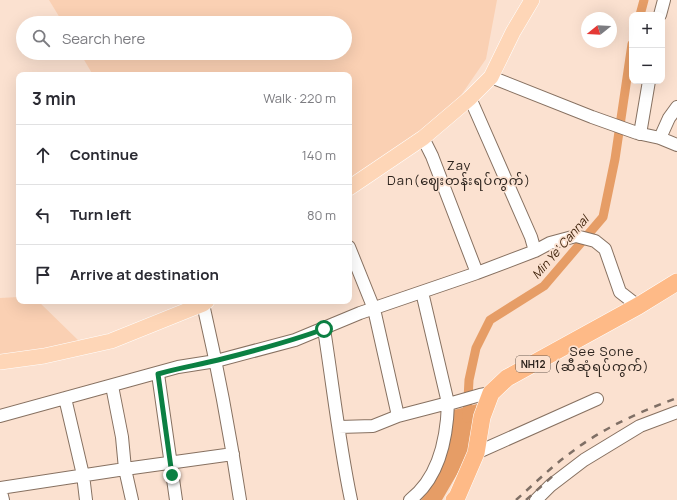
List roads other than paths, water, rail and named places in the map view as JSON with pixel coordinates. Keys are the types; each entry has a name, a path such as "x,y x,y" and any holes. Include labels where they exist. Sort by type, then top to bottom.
{"highway":[{"name":"NH12","path":"454,500 476,453 486,394 507,378 638,306 677,282"}],"main road":[{"path":"352,186 424,138 470,98 491,77 513,32 532,0"},
{"path":"0,362 44,356 111,341 203,304"}],"street":[{"path":"661,12 664,0"},
{"path":"491,77 592,117 639,133 660,138 677,145"},
{"path":"639,133 648,84"},
{"path":"470,98 531,237 535,251"},
{"path":"660,138 669,118 677,107"},
{"path":"424,138 478,273"},
{"path":"0,416 158,374 178,367 216,361 295,340 360,314 478,273 535,251 550,243 576,236 595,242 605,249 620,292 638,306"},
{"path":"352,254 374,309 398,416"},
{"path":"410,500 428,482 439,460 447,430 450,403 422,292"},
{"path":"205,304 240,500"},
{"path":"324,329 350,500"},
{"path":"158,374 176,500"},
{"path":"112,386 122,436 125,469 132,500"},
{"path":"339,426 373,426 398,416 486,394"},
{"path":"65,398 83,475 86,500"},
{"path":"476,453 597,398"},
{"path":"536,500 550,486 584,460 640,426 677,412"},
{"path":"3,500 0,488 233,454"}],"waterway":[{"name":"Min Ye' Cannal","path":"641,12 644,0"},
{"name":"Min Ye' Cannal","path":"467,418 469,380 476,348 490,320 544,286 603,217 615,159 631,48"}],"railway":[{"path":"516,500 562,459 581,445 607,429 635,415 677,398"},
{"path":"526,500 556,473"}],"district":[{"name":"Zay Dan(ဈေးတန်းရပ်ကွက်)","path":"459,172"},
{"name":"See Sone (ဆီဆုံရပ်ကွက်)","path":"602,358"}]}
